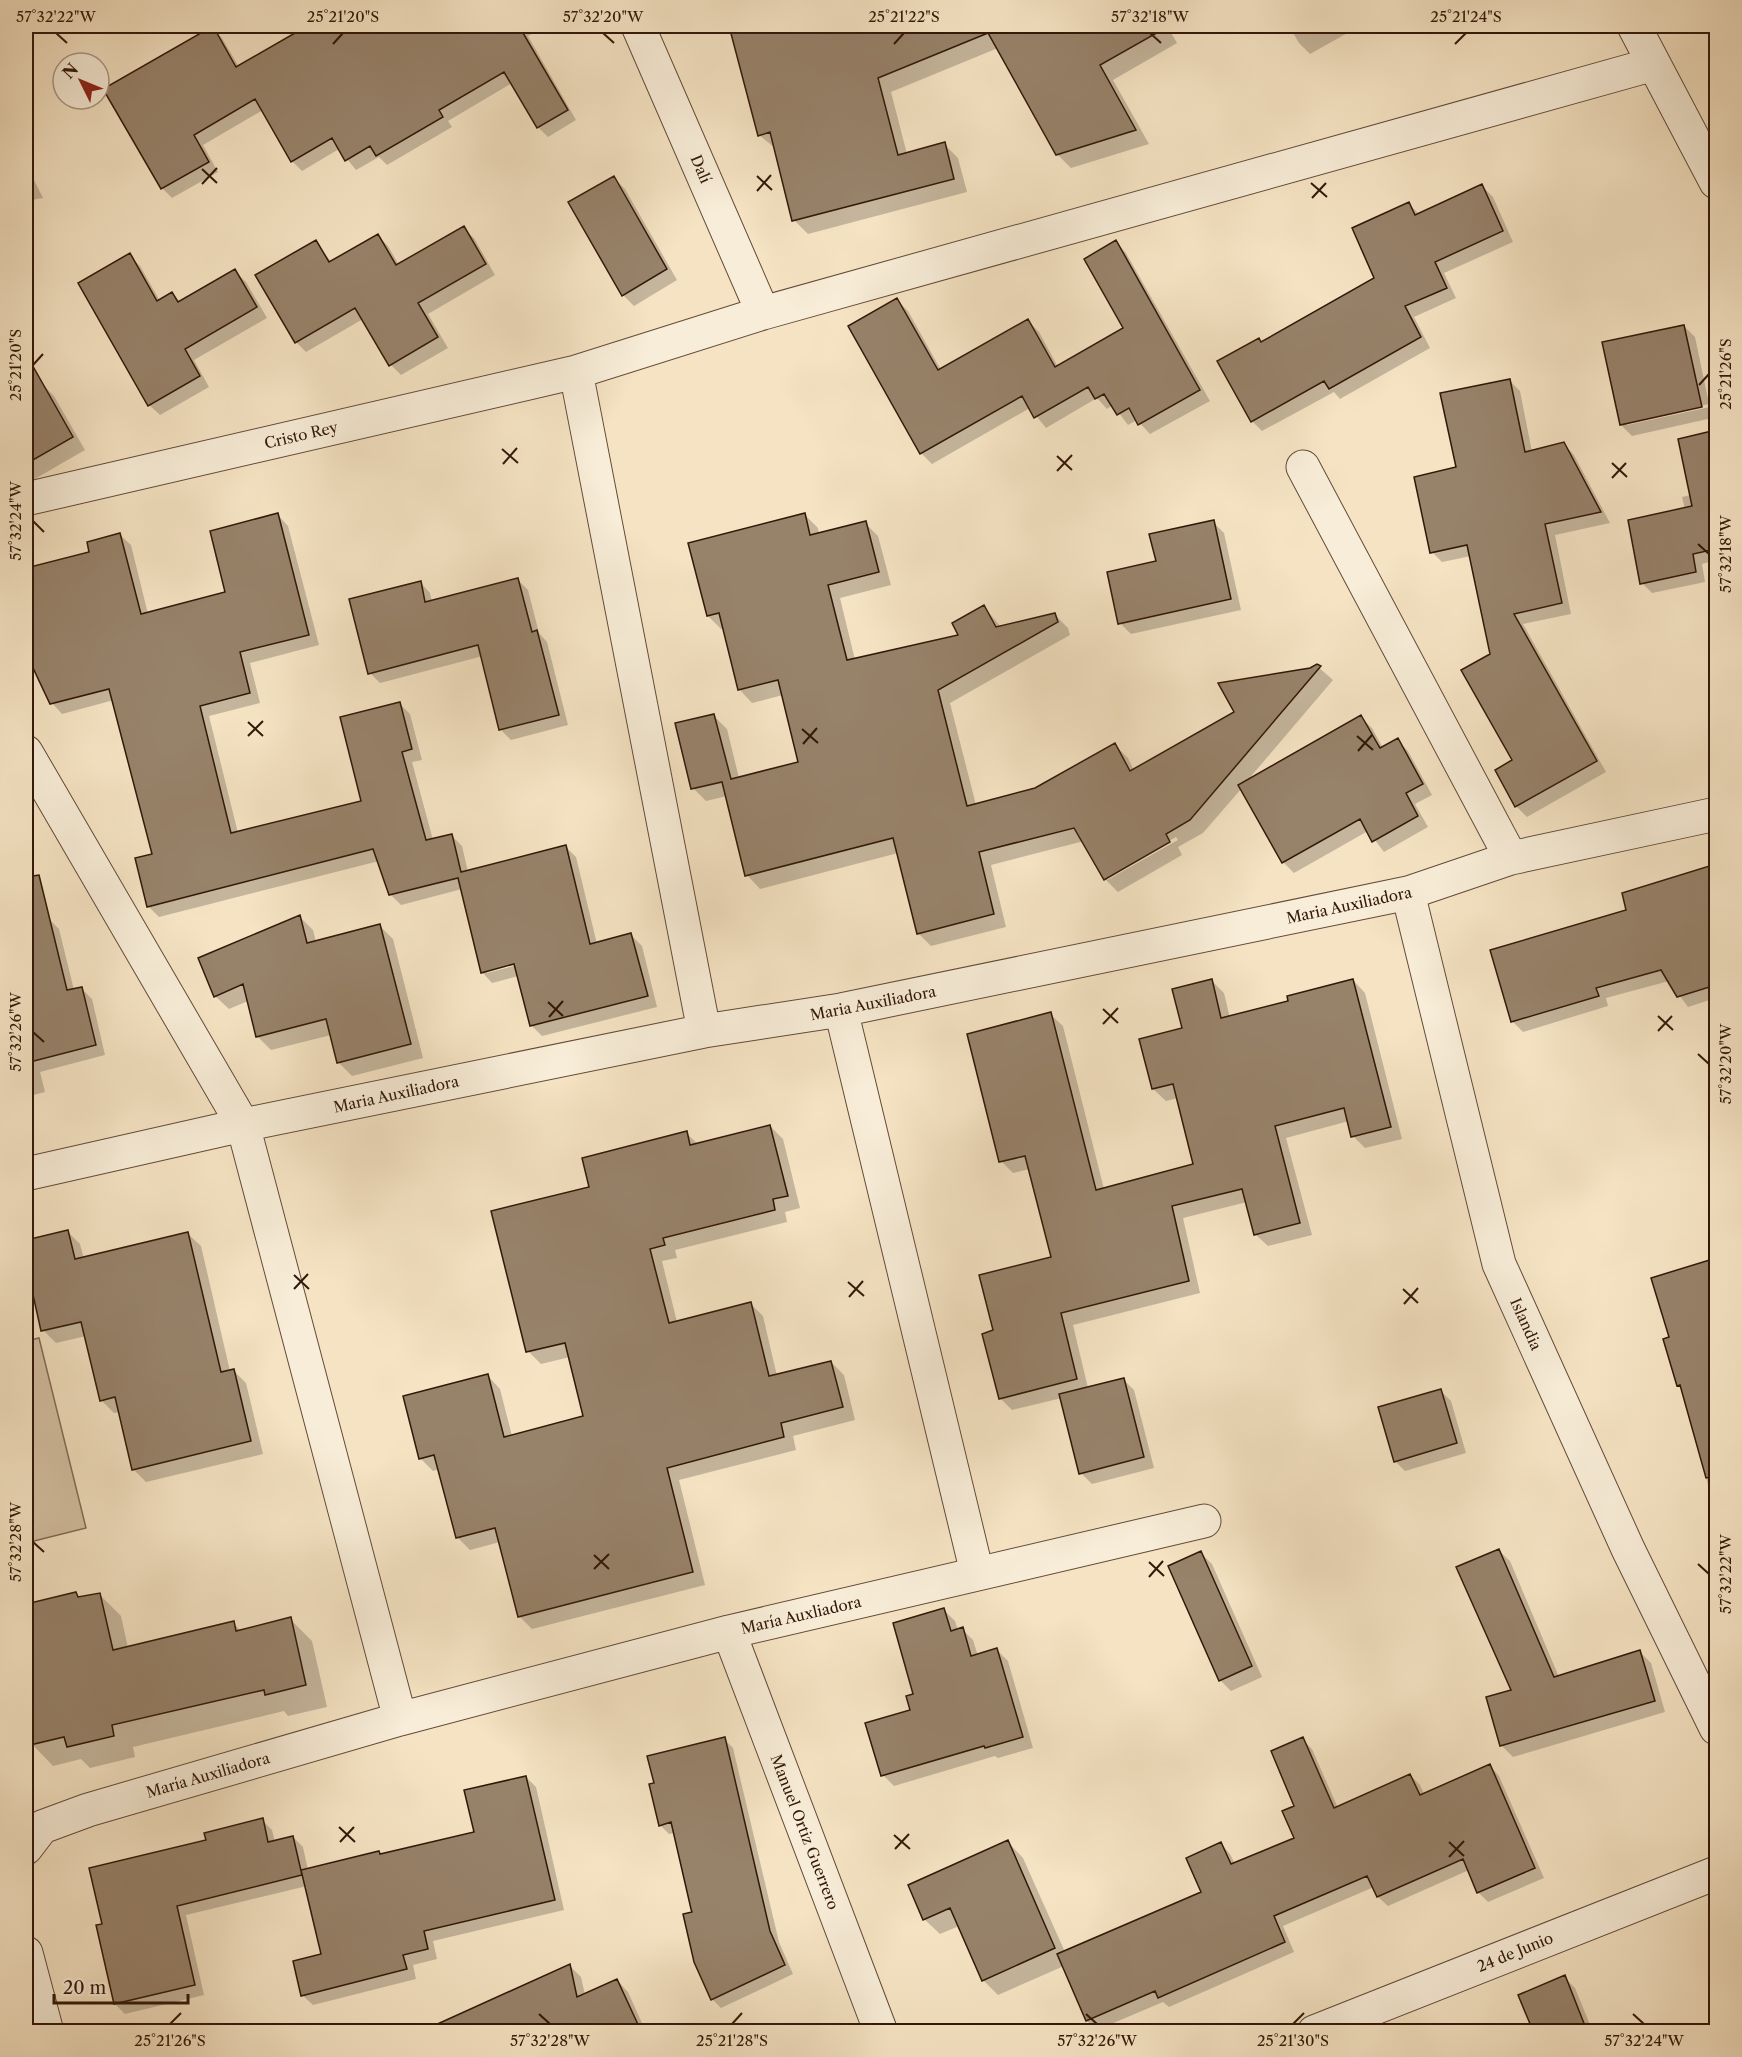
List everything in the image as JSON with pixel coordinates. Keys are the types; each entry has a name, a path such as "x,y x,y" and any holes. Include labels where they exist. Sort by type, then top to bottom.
{"street":[{"name":"Dalí","path":"638,26 763,313"},
{"path":"1634,26 1716,182"},
{"name":"Cristo Rey","path":"26,499 576,372 763,313 1654,64"},
{"path":"576,372 704,1031"},
{"path":"1303,467 1511,858"},
{"path":"26,752 243,1125 400,1719"},
{"name":"Maria Auxiliadora","path":"26,1174 243,1125 704,1031 841,1010 1408,893 1511,858 1716,814"},
{"name":"Islandia","path":"1408,893 1499,1264 1628,1549 1716,1728"},
{"path":"841,1010 977,1573"},
{"name":"María Auxliadora","path":"400,1719 729,1632 1204,1521"},
{"name":"Manuel Ortiz Guerrero","path":"729,1632 882,2031"},
{"name":"María Auxiliadora","path":"26,1848 42,1827 88,1810 400,1719"},
{"name":"24 de Junio","path":"1314,2031 1716,1873"},
{"path":"26,1953 47,2031"}],"shaded area":[{"path":"39,1338 86,1528 26,1543 26,1341"}],"building":[{"path":"213,26 236,67 307,26 519,26 568,110 537,128 504,72 439,110 443,117 376,156 370,146 345,161 332,138 291,162 255,99 194,135 209,162 161,189 111,103 111,84"},
{"path":"729,26 1169,26 1100,65 1136,130 1056,155 988,33 878,78 898,155 945,142 954,179 792,221 770,132 758,136"},
{"path":"614,176 667,269 622,296 568,202"},
{"path":"1482,184 1503,231 1435,262 1447,288 1405,306 1421,337 1329,389 1324,381 1251,422 1217,361 1259,338 1261,342 1374,278 1352,228 1409,202 1415,215"},
{"path":"464,226 486,264 418,303 438,337 389,366 355,308 295,343 255,275 316,240 329,262 378,234 396,265"},
{"path":"1116,240 1200,390 1138,425 1129,408 1117,415 1104,394 1095,399 1088,387 1034,418 1022,396 920,454 848,326 897,298 938,370 1028,319 1055,367 1123,328 1084,259"},
{"path":"130,253 157,301 172,292 178,302 235,269 257,307 185,349 200,376 148,406 78,283"},
{"path":"1684,325 1702,407 1620,425 1602,342"},
{"path":"26,354 73,437 26,464"},
{"path":"1510,379 1525,452 1564,442 1601,512 1545,524 1562,603 1514,614 1597,761 1515,807 1495,770 1512,760 1461,670 1490,654 1467,545 1430,553 1414,477 1456,467 1440,393"},
{"path":"1716,430 1716,549 1693,554 1696,572 1640,584 1628,520 1692,506 1678,439"},
{"path":"278,513 309,635 240,652 250,693 200,706 231,833 361,801 340,717 400,702 412,749 402,752 426,840 452,834 461,872 566,845 590,944 631,933 648,996 530,1026 514,964 481,973 458,878 389,895 373,849 147,907 135,858 152,854 109,689 50,704 26,653 26,568 89,552 87,542 120,533 141,614 225,592 210,531"},
{"path":"805,513 810,535 866,521 879,572 828,585 847,660 958,635 952,623 984,605 996,627 1055,613 1058,622 938,690 967,806 1035,788 1115,743 1130,771 1234,712 1218,683 1310,668 1317,664 1321,666 1190,820 1166,834 1170,842 1104,880 1074,828 979,852 994,914 917,934 893,838 745,876 722,782 691,789 675,723 714,714 731,779 798,762 778,680 738,690 719,613 707,616 688,543"},
{"path":"1214,520 1231,599 1118,624 1107,572 1156,561 1149,534"},
{"path":"518,578 532,632 537,630 559,715 499,730 478,645 368,674 349,599 421,581 425,602"},
{"path":"1361,715 1380,748 1398,738 1423,784 1406,793 1418,816 1372,842 1360,819 1282,863 1238,785"},
{"path":"1716,864 1716,985 1677,997 1661,970 1596,988 1599,996 1511,1022 1490,950 1626,910 1622,893"},
{"path":"39,875 67,990 82,987 96,1045 26,1063 26,877"},
{"path":"300,915 307,943 380,924 411,1044 337,1063 326,1019 256,1037 243,984 214,997 198,958"},
{"path":"1212,979 1221,1018 1288,1001 1287,996 1353,979 1391,1127 1351,1137 1344,1108 1275,1126 1300,1223 1254,1235 1242,1189 1172,1206 1189,1281 1061,1313 1077,1379 999,1399 982,1334 993,1330 979,1275 1051,1257 1025,1156 999,1162 967,1034 1051,1012 1096,1190 1193,1164 1173,1084 1152,1089 1139,1039 1182,1028 1172,989"},
{"path":"770,1125 788,1196 773,1199 775,1210 663,1238 665,1245 650,1249 669,1323 751,1302 769,1376 831,1361 843,1407 781,1423 784,1437 667,1468 693,1572 518,1617 495,1528 456,1538 434,1455 419,1459 403,1396 488,1374 504,1437 583,1416 565,1343 526,1352 491,1211 589,1187 582,1158 687,1131 690,1145"},
{"path":"68,1230 75,1259 188,1232 221,1372 234,1369 251,1441 132,1470 115,1397 100,1401 81,1322 41,1331 26,1263 26,1240"},
{"path":"1716,1258 1716,1476 1706,1478 1680,1385 1677,1386 1663,1339 1669,1337 1651,1278"},
{"path":"1124,1378 1144,1457 1079,1474 1059,1394"},
{"path":"1441,1389 1457,1443 1394,1462 1378,1407"},
{"path":"1499,1549 1554,1677 1640,1650 1655,1701 1500,1746 1486,1697 1511,1690 1456,1567"},
{"path":"1201,1551 1252,1666 1219,1681 1168,1566"},
{"path":"76,1592 78,1597 100,1593 113,1650 234,1621 236,1631 291,1617 306,1685 265,1695 264,1690 112,1725 114,1736 67,1747 64,1737 30,1745 26,1724 26,1604"},
{"path":"944,1608 951,1631 963,1627 971,1656 997,1648 1023,1737 881,1776 865,1723 910,1710 906,1696 913,1694 893,1623"},
{"path":"725,1737 770,1931 785,1965 711,2000 694,1962 683,1914 692,1912 671,1822 659,1826 649,1784 654,1783 647,1756"},
{"path":"1303,1737 1334,1808 1410,1774 1420,1795 1490,1764 1535,1868 1477,1893 1463,1859 1377,1897 1367,1876 1274,1916 1285,1942 1158,1998 1155,1991 1086,2021 1057,1954 1201,1892 1186,1858 1221,1842 1231,1864 1294,1838 1282,1811 1294,1806 1271,1751"},
{"path":"526,1776 555,1900 424,1931 428,1949 403,1955 407,1969 301,1996 293,1961 321,1954 301,1870 379,1851 380,1854 474,1832 464,1790"},
{"path":"263,1818 268,1842 293,1836 302,1875 177,1906 195,1985 114,2004 96,1925 102,1924 89,1868 206,1840 204,1833"},
{"path":"1008,1840 1055,1948 982,1981 950,1908 923,1920 908,1885"},
{"path":"570,1964 577,1997 617,1979 641,2031 422,2031"},
{"path":"1565,1975 1587,2031 1533,2031 1518,1995"}]}
